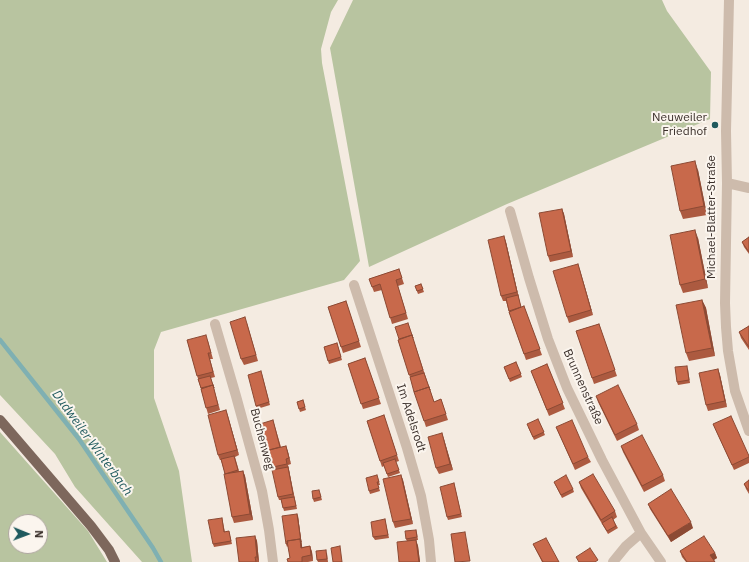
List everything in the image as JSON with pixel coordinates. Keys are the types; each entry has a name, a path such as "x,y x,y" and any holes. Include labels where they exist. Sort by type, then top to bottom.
{"main road":[{"path":"0,420 91,526 109,550 115,562"}],"street":[{"name":"Michael-Blatter-Straße","path":"729,0 726,131 726,335 735,390 749,431"},
{"path":"727,183 749,188"},
{"name":"Brunnenstraße","path":"510,211 531,286 548,339 567,388 602,460 641,532 661,562"},
{"name":"Im Adelsrodt","path":"354,285 421,496 429,540 431,562"},
{"name":"Buchenweg","path":"215,324 262,491 273,562"},
{"path":"613,562 626,546 641,532"}],"green space":[{"path":"0,0 338,0 331,12 321,49 322,63 360,261 344,280 161,332 154,350 154,398 179,471 192,562 142,562 75,487 55,454 0,395"},
{"path":"353,0 662,0 667,11 711,72 710,119 507,204 369,267 330,48"},
{"path":"0,432 88,531 107,562 0,562"}],"building":[{"path":"695,161 704,206 680,211 671,166"},
{"path":"562,209 571,251 548,256 539,213"},
{"path":"695,230 705,279 680,285 670,235"},
{"path":"504,236 517,292 501,296 488,240"},
{"path":"749,237 749,252 742,242"},
{"path":"578,264 591,310 567,317 553,271"},
{"path":"399,269 402,278 396,280 406,313 390,318 380,284 372,287 369,279"},
{"path":"421,284 423,289 417,291 415,286"},
{"path":"518,295 521,307 509,311 506,298"},
{"path":"702,300 712,348 686,353 676,305"},
{"path":"346,301 359,341 341,347 328,307"},
{"path":"524,306 540,349 524,354 509,312"},
{"path":"245,317 256,355 241,359 230,322"},
{"path":"408,323 412,335 399,339 395,327"},
{"path":"599,324 615,370 592,378 576,331"},
{"path":"749,326 749,347 739,332"},
{"path":"206,335 211,353 208,353 213,372 197,376 187,340"},
{"path":"412,335 423,370 409,375 398,340"},
{"path":"337,343 341,357 328,361 324,347"},
{"path":"365,358 379,398 361,404 348,364"},
{"path":"516,362 521,374 509,379 504,367"},
{"path":"547,364 563,403 547,410 531,371"},
{"path":"687,366 689,380 677,382 675,367"},
{"path":"718,369 725,401 706,405 699,373"},
{"path":"261,371 269,402 256,406 248,375"},
{"path":"424,373 429,387 414,392 410,377"},
{"path":"210,376 213,385 201,388 198,379"},
{"path":"213,385 218,405 206,408 201,389"},
{"path":"618,385 637,424 615,435 596,396"},
{"path":"429,387 434,402 441,399 446,414 424,421 414,392"},
{"path":"303,400 305,407 299,409 297,402"},
{"path":"226,410 237,450 218,455 208,415"},
{"path":"384,415 397,455 380,461 367,421"},
{"path":"731,416 749,456 732,465 713,424"},
{"path":"538,419 544,432 533,437 527,424"},
{"path":"273,420 280,447 269,450 270,453 267,454 260,424"},
{"path":"572,420 588,457 573,464 556,427"},
{"path":"442,433 450,464 436,468 428,437"},
{"path":"642,435 663,475 642,486 621,446"},
{"path":"286,446 289,458 286,459 287,464 273,467 269,450"},
{"path":"234,456 238,470 225,474 221,459"},
{"path":"395,459 399,470 387,474 383,463"},
{"path":"288,467 293,494 278,497 272,470"},
{"path":"243,471 250,514 232,517 224,474"},
{"path":"593,474 615,511 601,520 579,482"},
{"path":"377,475 379,488 369,491 366,478"},
{"path":"401,475 411,519 393,522 383,479"},
{"path":"566,475 573,489 561,495 554,482"},
{"path":"749,480 749,491 744,484"},
{"path":"454,483 461,514 447,517 440,487"},
{"path":"671,489 691,522 668,536 648,504"},
{"path":"319,490 321,497 313,499 312,491"},
{"path":"294,497 296,506 283,508 281,499"},
{"path":"297,514 301,542 300,539 287,541 288,543 286,544 282,516"},
{"path":"612,517 616,526 607,531 602,523"},
{"path":"222,518 224,532 229,531 231,541 213,544 208,520"},
{"path":"385,519 388,535 373,537 371,522"},
{"path":"416,530 417,537 406,539 405,531"},
{"path":"465,532 470,561 455,562 451,534"},
{"path":"255,536 256,562 239,562 236,538"},
{"path":"704,536 715,553 710,555 715,562 687,562 680,551"},
{"path":"546,538 559,562 543,562 533,544"},
{"path":"300,539 301,548 310,546 311,555 302,557 302,562 288,562 287,559 290,558 287,541"},
{"path":"416,540 419,562 399,562 397,542"},
{"path":"340,546 342,562 333,562 331,548"},
{"path":"590,548 598,560 595,562 579,562 576,557"},
{"path":"326,550 327,559 317,560 316,551"}],"waterway":[{"name":"Dudweiler Winterbach","path":"0,340 79,439 161,562"}],"place":[{"name":"Neuweiler Friedhof","path":"715,125"}]}
